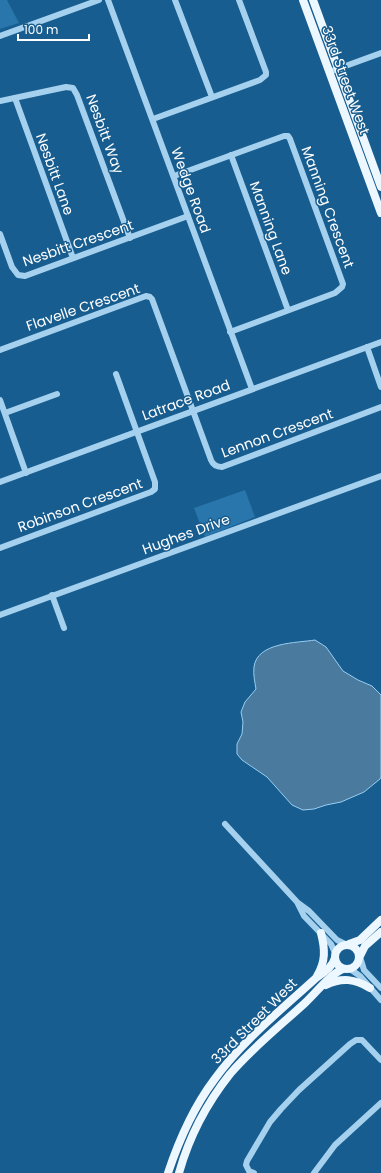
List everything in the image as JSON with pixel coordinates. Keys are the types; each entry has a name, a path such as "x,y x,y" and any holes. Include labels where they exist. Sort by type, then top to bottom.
{"main road":[{"name":"33rd Street West","path":"303,0 381,213"},
{"name":"33rd Street West","path":"313,0 381,187"},
{"name":"33rd Street West","path":"168,1173 179,1141 214,1079 244,1045 316,978 329,968 333,963 339,947 360,940 381,920"},
{"name":"33rd Street West","path":"179,1173 186,1150 203,1115 230,1074 252,1051 334,974 358,963 365,946 381,932"},
{"path":"316,978 324,961 325,946 320,933"},
{"path":"347,944 357,950 360,956"},
{"path":"335,956 337,965 346,969"},
{"path":"317,991 334,981 341,980 360,982 370,988"}],"street":[{"path":"0,36 99,0"},
{"name":"Wedge Road","path":"108,0 252,389"},
{"path":"175,0 212,97"},
{"path":"153,119 260,80 266,75 239,0"},
{"path":"329,72 381,53"},
{"name":"Nesbitt Way","path":"0,101 66,87 73,88 77,95 130,238"},
{"name":"Nesbitt Lane","path":"15,98 73,258"},
{"name":"Manning Crescent","path":"174,176 284,136 288,136 343,284 342,287 335,293 230,332"},
{"name":"Manning Lane","path":"231,155 288,310"},
{"name":"Nesbitt Crescent","path":"0,234 12,268 18,275 25,276 188,216"},
{"name":"Flavelle Crescent","path":"0,350 146,296 150,297 193,411"},
{"name":"Latrace Road","path":"0,482 381,342"},
{"path":"366,347 381,387"},
{"path":"116,374 137,431"},
{"path":"5,413 56,394"},
{"path":"0,400 26,472"},
{"name":"Lennon Crescent","path":"193,411 211,460 215,465 222,467 381,407"},
{"name":"Robinson Crescent","path":"0,548 153,491 155,489 156,482 137,431"},
{"name":"Hughes Drive","path":"0,615 381,476"},
{"path":"52,595 64,628"},
{"path":"225,824 298,903 310,911 337,940 347,944"},
{"path":"298,903 304,916 331,944 335,956"},
{"path":"360,956 364,970 381,988"},
{"path":"346,969 359,974 381,1000"},
{"path":"254,1173 248,1171 246,1161 270,1122 289,1100 350,1044 356,1040 362,1040 381,1060"},
{"path":"314,1173 335,1145 381,1103"}],"shaded area":[{"path":"0,0 7,0 19,23 0,29"},
{"path":"245,490 255,517 205,537 194,508"},
{"path":"315,640 326,647 343,671 372,686 381,695 381,777 364,792 341,802 314,809 303,810 292,805 267,777 242,760 237,754 237,744 242,734 243,722 241,712 245,702 256,689 254,667 257,659 262,653 279,645"}]}
